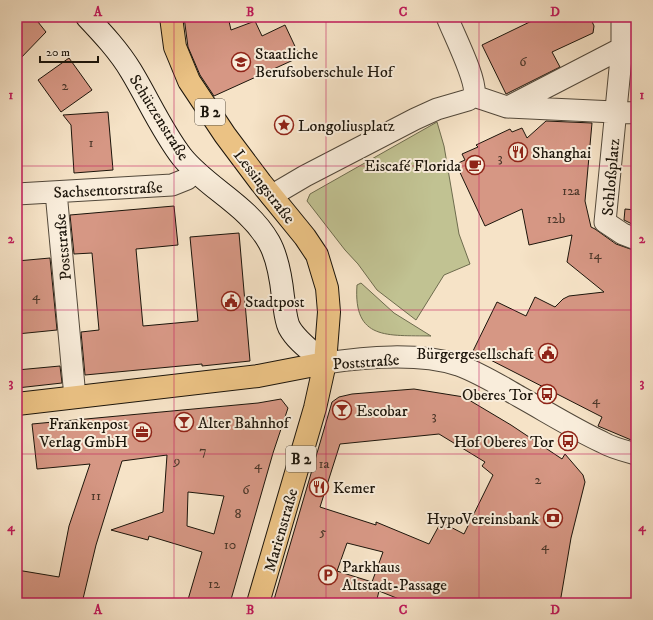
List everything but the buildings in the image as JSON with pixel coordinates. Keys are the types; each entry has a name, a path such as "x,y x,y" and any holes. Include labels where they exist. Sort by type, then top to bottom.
{"main road":[{"name":"Lessingstraße","path":"171,17 175,48 189,81 225,135 271,196 305,236 317,256 327,288 329,312 325,363"},
{"name":"Poststraße","path":"17,404 258,376 325,363"},
{"name":"Marienstraße","path":"258,603 312,420 325,363"}],"street":[{"name":"Schützenstraße","path":"87,17 105,36 130,70 174,146 183,158 195,171 221,191 259,227 269,242 275,257 281,278 286,318 289,326 299,340 325,363"},
{"path":"447,17 471,75 474,87 474,96"},
{"path":"507,107 622,48 607,17"},
{"name":"Schloßplatz","path":"622,17 622,48 626,112 605,222 629,236"},
{"path":"271,196 304,176 421,116 449,105 468,100 474,96"},
{"path":"474,96 507,107 626,112"},
{"name":"Sachsentorstraße","path":"17,194 172,185 187,179 195,171"},
{"name":"Poststraße","path":"56,192 75,397"},
{"name":"Poststraße","path":"325,363 351,360 409,358 433,360 456,365 483,376 603,443 636,454"}],"green space":[{"path":"437,122 444,146 459,234 470,264 444,275 416,320 377,290 307,201 310,194"},
{"path":"361,283 394,313 431,336 388,334 376,331 367,325 361,316 357,303 357,285"}],"place":[{"name":"Staatliche Berufsoberschule Hof","path":"241,62"},
{"name":"Longoliusplatz","path":"284,125"},
{"name":"Shanghai","path":"518,152"},
{"name":"Eiscafé Florida","path":"475,165"},
{"name":"Stadtpost","path":"231,301"},
{"name":"Bürgergesellschaft","path":"548,353"},
{"name":"Oberes Tor","path":"547,394"},
{"name":"Escobar","path":"342,410"},
{"name":"Alter Bahnhof","path":"184,422"},
{"name":"Frankenpost Verlag GmbH","path":"142,432"},
{"name":"Hof Oberes Tor","path":"568,441"},
{"name":"Kemer","path":"319,487"},
{"name":"HypoVereinsbank","path":"553,518"},
{"name":"Parkhaus Altstadt-Passage","path":"328,575"}]}
